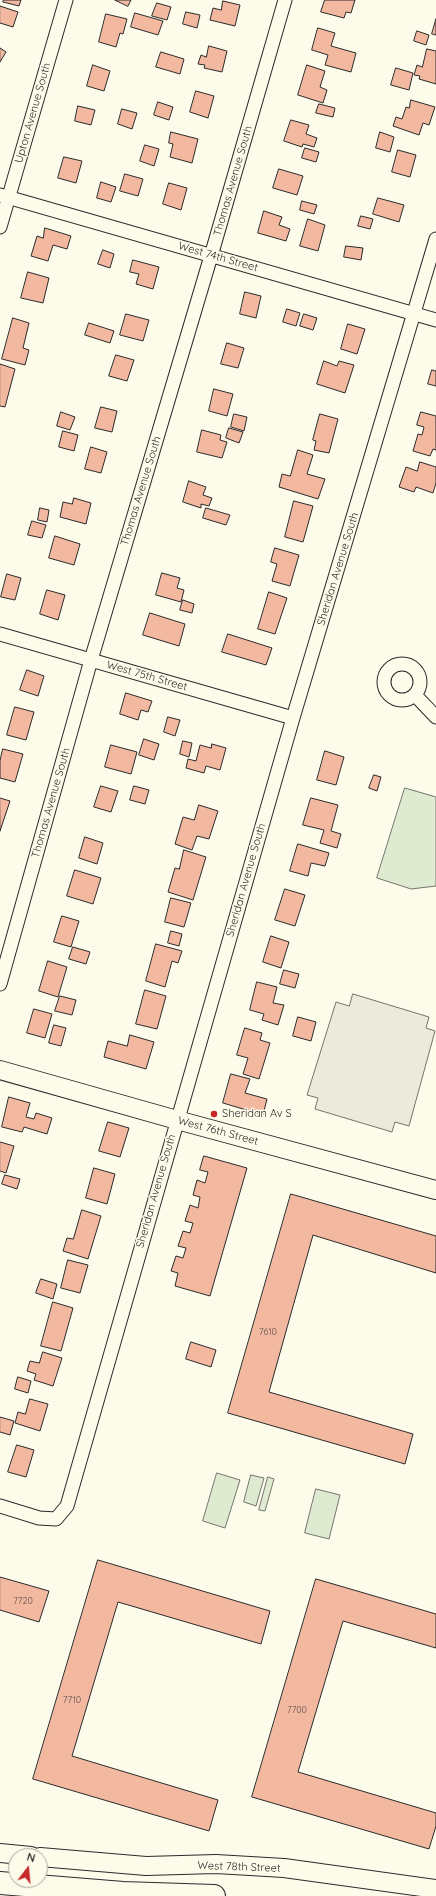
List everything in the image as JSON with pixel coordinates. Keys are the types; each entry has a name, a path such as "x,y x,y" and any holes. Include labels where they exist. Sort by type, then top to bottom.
{"highway":[{"path":"0,1882 123,1893 214,1896"}],"street":[{"name":"Upton Avenue South","path":"0,226 4,196 66,0"},
{"name":"Thomas Avenue South","path":"0,984 91,660 285,0"},
{"name":"West 74th Street","path":"4,196 436,320"},
{"name":"Sheridan Avenue South","path":"0,1506 40,1518 56,1519 67,1506 176,1120 293,718 436,239"},
{"name":"West 75th Street","path":"0,634 293,718"},
{"path":"415,695 436,717"},
{"name":"West 76th Street","path":"0,1070 176,1120 436,1190"},
{"name":"West 78th Street","path":"48,1858 146,1866 216,1864 284,1868 436,1889"}],"green space":[{"path":"405,788 436,797 436,886 411,889 377,878"},
{"path":"217,1473 240,1480 225,1528 203,1521"},
{"path":"251,1475 264,1478 256,1506 244,1502"},
{"path":"268,1477 274,1479 265,1511 259,1510"},
{"path":"316,1489 340,1495 329,1539 305,1533"}],"shaded area":[{"path":"353,994 429,1017 426,1028 435,1031 409,1126 395,1122 392,1132 315,1109 318,1098 307,1095 336,1002 349,1006"}],"building":[{"path":"4,0 21,0 19,6 3,2"},
{"path":"115,0 131,0 128,6"},
{"path":"325,0 355,0 351,13 346,12 344,18 321,12"},
{"path":"223,1 240,5 235,26 210,20 213,8 221,10"},
{"path":"157,3 171,7 167,20 152,16"},
{"path":"0,6 18,12 13,27 0,23"},
{"path":"186,12 200,15 197,28 183,24"},
{"path":"135,13 163,21 158,35 131,27"},
{"path":"106,14 127,19 123,34 120,33 116,47 99,42"},
{"path":"436,19 436,35 432,34"},
{"path":"318,28 335,33 331,46 356,53 351,72 325,65 328,55 312,50"},
{"path":"417,31 429,35 426,45 414,41"},
{"path":"209,46 227,51 222,72 204,68 205,65 198,64 201,55 206,57"},
{"path":"0,48 6,52 0,62"},
{"path":"427,49 436,51 436,84 419,79 420,76 414,75 417,65 422,67"},
{"path":"161,52 184,59 180,74 156,67"},
{"path":"93,65 110,71 104,91 87,86"},
{"path":"307,65 325,71 320,87 327,90 323,103 298,95"},
{"path":"396,68 413,73 409,90 391,85"},
{"path":"196,91 214,96 208,118 190,112"},
{"path":"411,100 435,107 429,125 423,123 419,135 393,126 396,117 402,119 406,107 409,108"},
{"path":"158,102 173,107 169,120 154,115"},
{"path":"319,104 335,108 333,117 316,113"},
{"path":"78,106 95,110 91,125 75,121"},
{"path":"122,109 137,113 132,129 118,124"},
{"path":"291,120 309,125 306,134 317,138 314,147 303,144 302,147 284,141"},
{"path":"171,132 198,139 192,163 170,157 173,144 169,143"},
{"path":"380,132 394,137 390,152 376,148"},
{"path":"145,145 159,149 154,166 140,161"},
{"path":"305,148 319,152 316,162 302,158"},
{"path":"398,150 416,155 410,177 392,172"},
{"path":"64,157 82,161 76,183 58,178"},
{"path":"279,169 303,176 297,195 273,188"},
{"path":"125,174 143,179 138,196 120,191"},
{"path":"101,182 116,187 111,202 97,198"},
{"path":"169,183 187,188 181,210 163,204"},
{"path":"378,198 404,205 399,222 373,214"},
{"path":"302,201 317,205 314,214 300,210"},
{"path":"264,211 282,217 279,225 290,229 286,241 258,233"},
{"path":"361,216 373,219 370,229 358,226"},
{"path":"308,219 325,225 318,251 300,246"},
{"path":"45,228 71,236 67,249 53,245 48,261 31,256 37,236 43,238"},
{"path":"346,246 363,248 361,260 344,257"},
{"path":"103,250 114,254 110,268 98,264"},
{"path":"133,260 159,267 153,289 136,284 139,274 130,272"},
{"path":"28,272 49,278 43,303 21,298"},
{"path":"245,292 261,296 256,318 240,314"},
{"path":"287,309 300,313 296,326 283,322"},
{"path":"126,314 149,320 143,341 120,335"},
{"path":"304,314 317,318 313,330 300,326"},
{"path":"13,318 29,323 23,348 29,350 25,365 2,359"},
{"path":"89,323 114,331 110,343 85,335"},
{"path":"348,324 365,329 357,354 341,349"},
{"path":"227,343 244,348 238,368 221,364"},
{"path":"116,355 134,360 127,381 109,376"},
{"path":"324,361 337,366 339,361 354,365 345,393 317,384"},
{"path":"0,364 15,369 5,407 0,406"},
{"path":"432,370 436,371 436,386 428,384"},
{"path":"214,389 233,394 227,416 209,411"},
{"path":"101,407 117,411 112,432 95,428"},
{"path":"61,412 75,417 70,430 57,426"},
{"path":"421,412 436,416 436,450 433,449 430,456 413,451 418,434 422,435 424,427 417,425"},
{"path":"234,414 247,417 244,431 231,427"},
{"path":"320,414 338,419 329,453 314,450 316,441 313,440"},
{"path":"229,428 243,432 239,443 226,438"},
{"path":"202,430 221,435 220,440 227,442 222,458 197,452"},
{"path":"63,431 78,435 74,451 59,447"},
{"path":"91,447 107,452 101,473 85,469"},
{"path":"298,450 313,455 307,474 325,479 318,499 279,487 282,474 290,476"},
{"path":"420,462 436,467 436,483 433,493 416,487 414,492 399,487 406,467 417,471"},
{"path":"189,481 206,487 203,495 212,498 209,506 201,504 201,508 183,502"},
{"path":"74,498 91,503 86,524 60,517 63,502 72,504"},
{"path":"294,501 313,506 303,542 285,537"},
{"path":"40,508 49,510 47,522 38,520"},
{"path":"206,508 230,515 226,525 203,518"},
{"path":"32,521 46,525 42,538 28,535"},
{"path":"55,536 80,544 74,565 49,558"},
{"path":"275,548 299,555 290,586 272,581 277,564 271,562"},
{"path":"162,573 180,578 177,588 184,590 181,602 156,595"},
{"path":"7,574 21,578 15,600 1,597"},
{"path":"47,590 65,595 58,620 40,614"},
{"path":"269,592 287,598 275,634 258,629"},
{"path":"183,600 194,604 192,613 180,610"},
{"path":"150,613 185,624 179,646 143,635"},
{"path":"228,634 272,648 266,665 222,652"},
{"path":"27,670 44,676 38,696 20,690"},
{"path":"126,693 152,701 148,712 141,710 138,720 120,714"},
{"path":"15,707 34,712 26,740 7,735"},
{"path":"168,717 180,720 175,736 164,732"},
{"path":"144,739 159,744 154,760 139,755"},
{"path":"183,741 192,743 189,757 180,754"},
{"path":"212,744 226,748 220,770 206,766 204,773 186,768 188,759 196,761 200,745 211,748"},
{"path":"111,745 137,752 131,774 105,767"},
{"path":"3,749 23,754 15,782 0,778 0,761"},
{"path":"325,751 344,757 336,785 317,780"},
{"path":"374,775 381,777 377,791 369,788"},
{"path":"101,786 118,791 111,812 94,807"},
{"path":"134,786 149,790 145,804 130,800"},
{"path":"0,798 10,801 0,831"},
{"path":"311,798 338,805 331,831 341,834 337,848 320,843 324,830 303,825"},
{"path":"199,805 218,811 209,839 197,836 192,850 175,844 183,817 194,820"},
{"path":"85,837 103,843 97,864 79,858"},
{"path":"298,844 329,853 325,866 311,863 308,876 290,871"},
{"path":"184,850 206,857 193,900 168,892 175,868 179,869"},
{"path":"75,870 101,878 93,904 67,896"},
{"path":"285,889 305,895 295,926 275,920"},
{"path":"171,898 191,903 184,927 165,922"},
{"path":"62,916 79,921 71,947 54,942"},
{"path":"171,931 182,934 179,946 168,943"},
{"path":"271,936 289,942 281,968 263,962"},
{"path":"156,944 182,951 178,963 172,961 165,987 146,981"},
{"path":"73,947 90,952 86,964 69,959"},
{"path":"48,961 67,967 58,997 39,991"},
{"path":"284,970 299,974 295,988 280,984"},
{"path":"257,982 277,987 273,1003 284,1005 278,1025 262,1020 264,1014 250,1010"},
{"path":"145,990 166,996 157,1029 136,1024"},
{"path":"60,996 76,1000 72,1015 55,1011"},
{"path":"34,1009 52,1014 45,1038 27,1033"},
{"path":"298,1017 316,1022 311,1041 293,1036"},
{"path":"54,1025 66,1028 61,1046 49,1043"},
{"path":"245,1028 262,1033 260,1040 270,1043 259,1079 243,1074 248,1058 237,1055"},
{"path":"130,1035 154,1042 146,1069 104,1057 108,1041 127,1046"},
{"path":"231,1074 250,1079 245,1093 267,1099 263,1115 223,1103"},
{"path":"9,1097 30,1103 26,1117 34,1119 36,1113 52,1118 47,1134 24,1127 22,1132 2,1127"},
{"path":"108,1122 129,1128 120,1157 99,1151"},
{"path":"0,1142 14,1146 6,1173 0,1171"},
{"path":"204,1156 247,1168 210,1296 175,1286 178,1273 171,1271 176,1256 183,1258 186,1248 178,1246 183,1231 190,1233 193,1223 185,1221 190,1205 198,1208 200,1197 193,1195 197,1180 205,1183 208,1172 200,1170"},
{"path":"94,1168 115,1174 107,1204 86,1198"},
{"path":"5,1175 20,1179 17,1189 2,1184"},
{"path":"291,1194 436,1236 436,1273 313,1235 269,1392 413,1434 405,1464 228,1413"},
{"path":"82,1210 101,1216 88,1259 63,1251 67,1238 73,1239"},
{"path":"68,1260 88,1265 80,1293 61,1288"},
{"path":"41,1279 57,1284 53,1299 36,1293"},
{"path":"53,1302 73,1308 61,1351 41,1346"},
{"path":"191,1342 216,1350 211,1367 186,1359"},
{"path":"43,1352 62,1358 53,1386 34,1380 36,1374 27,1371 30,1361 39,1363"},
{"path":"18,1377 31,1381 28,1393 15,1389"},
{"path":"30,1399 48,1404 40,1431 15,1423 18,1412 25,1414"},
{"path":"0,1417 14,1421 10,1435 0,1432"},
{"path":"17,1445 34,1450 26,1477 8,1472"},
{"path":"98,1560 270,1611 261,1644 118,1602 72,1756 218,1800 209,1831 33,1779"},
{"path":"0,1577 49,1591 39,1622 0,1610"},
{"path":"316,1579 436,1614 436,1648 343,1621 298,1772 436,1813 436,1826 429,1849 252,1797"}],"place":[{"name":"Sheridan Av S","path":"214,1114"}]}
